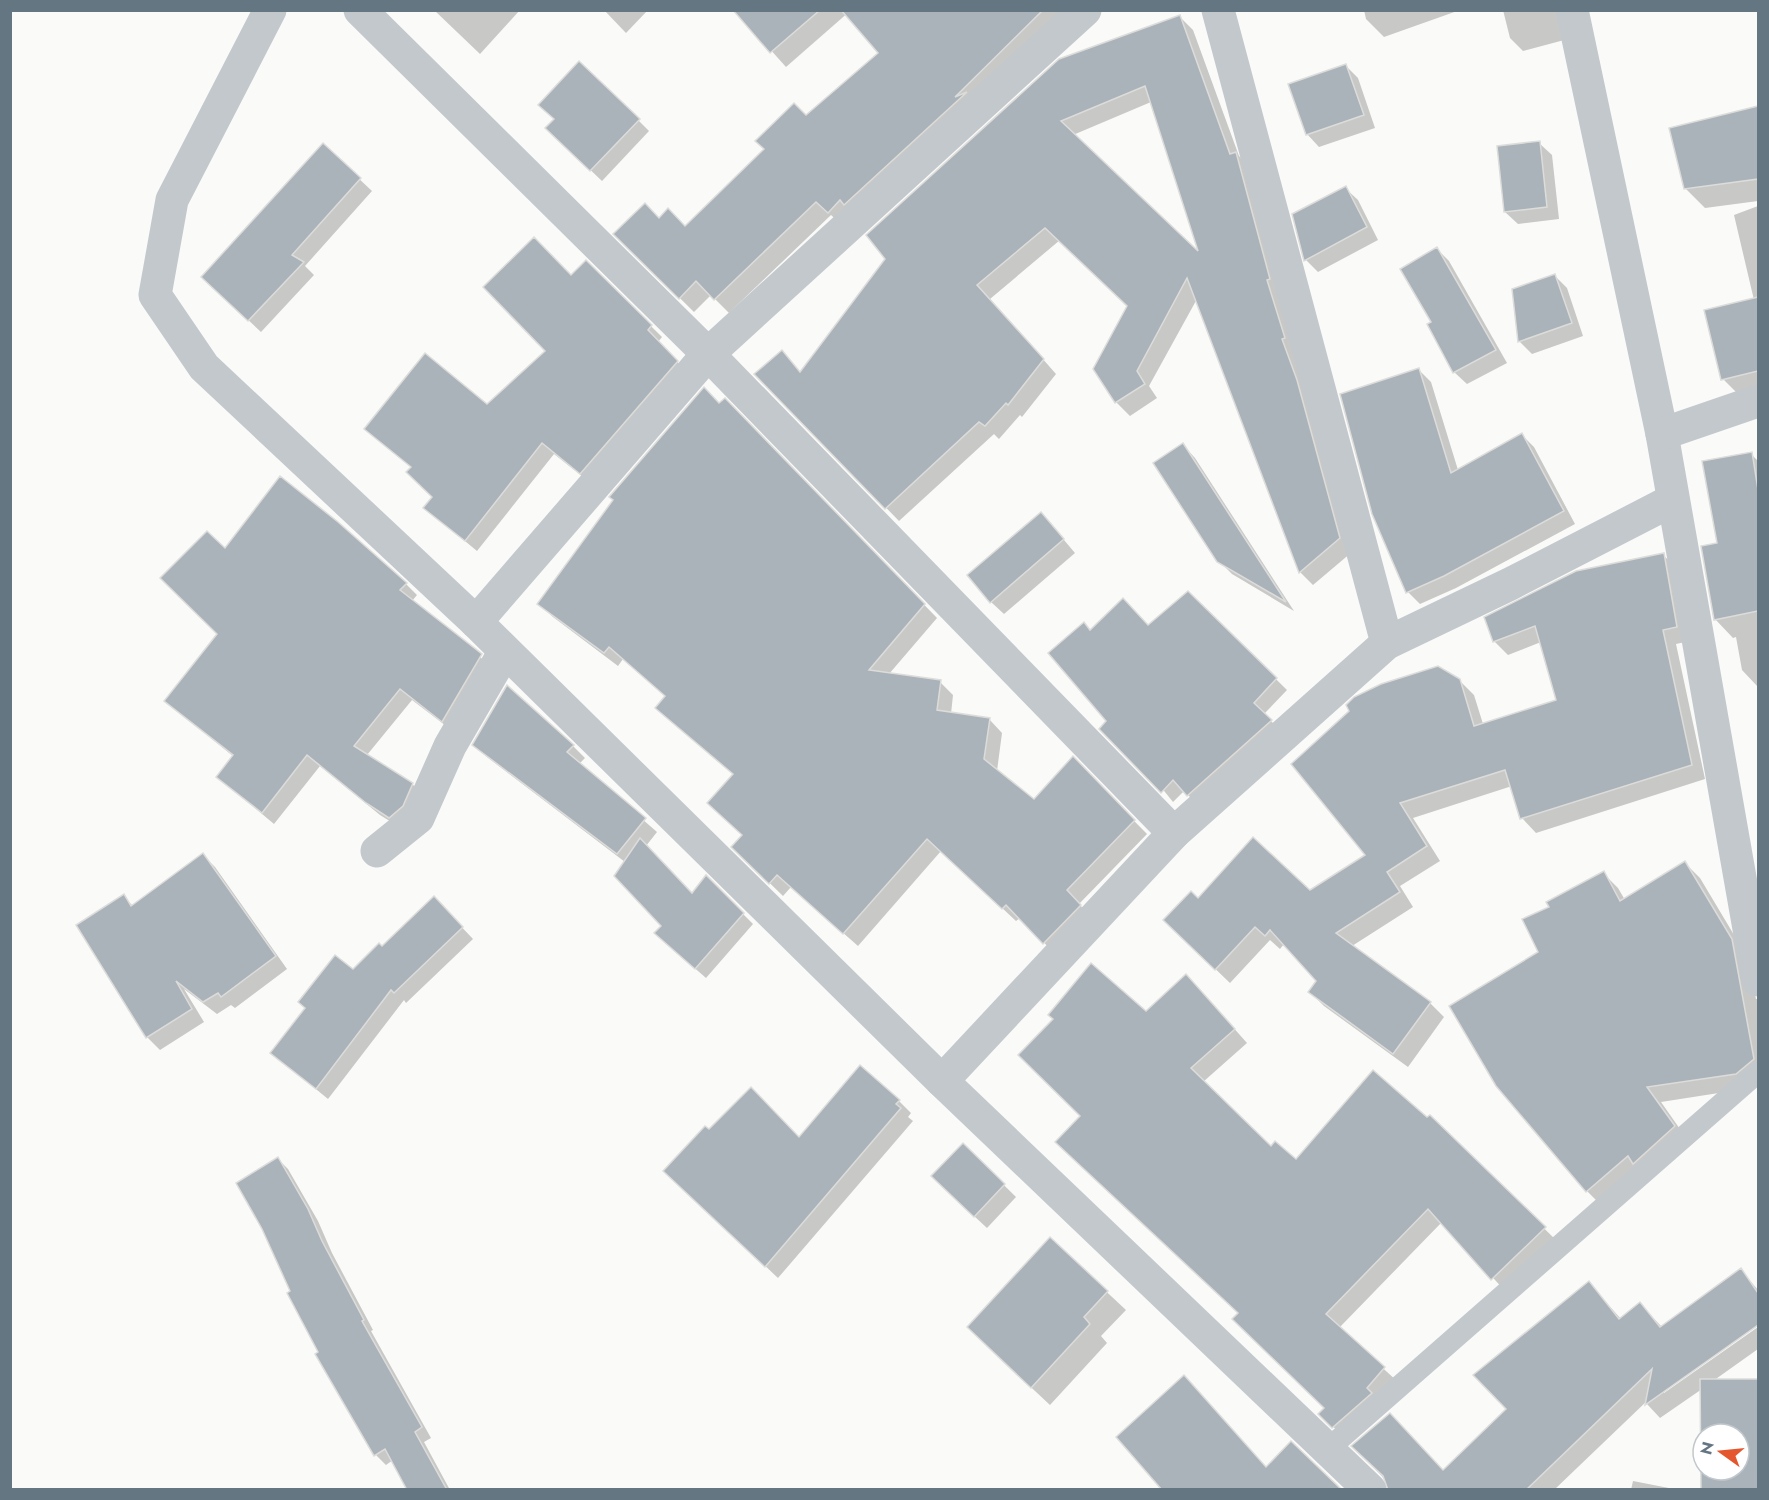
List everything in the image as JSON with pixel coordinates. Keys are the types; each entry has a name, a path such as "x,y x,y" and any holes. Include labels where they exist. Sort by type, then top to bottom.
{"street":[{"path":"270,10 172,200 155,295 204,367 476,622 942,1081 1370,1490"},
{"path":"360,10 708,354 1174,833"},
{"path":"476,622 708,354 1085,10"},
{"path":"1218,10 1387,643"},
{"path":"1572,10 1662,434 1758,980"},
{"path":"1662,434 1758,401"},
{"path":"942,1081 1174,833 1387,643 1510,584 1673,500"},
{"path":"377,851 418,818 450,746 505,651"}],"lane":[{"path":"1328,1449 1758,1072"}],"building":[{"path":"733,10 820,10 770,53"},
{"path":"841,10 1043,10 955,97 967,92 844,205 840,200 828,213 816,202 714,300 696,281 679,299 613,234 645,203 659,218 668,208 685,226 764,149 755,141 794,103 806,115 878,53"},
{"path":"1180,15 1230,154 1236,152 1270,279 1267,280 1285,338 1282,339 1297,380 1340,538 1299,573 1187,278 1137,371 1145,384 1115,403 1093,369 1127,306 1045,228 977,285 1044,359 1008,405 1006,403 985,426 979,422 885,509 754,374 782,350 800,372 885,259 866,235 1059,59","holes":["1145,86 1198,251 1061,121"]},
{"path":"579,61 640,119 590,171 545,128 554,119 538,105"},
{"path":"1346,64 1364,115 1306,135 1288,84"},
{"path":"1758,106 1758,179 1684,189 1669,128"},
{"path":"1540,141 1547,207 1504,212 1497,146"},
{"path":"323,143 361,178 292,255 304,262 248,321 201,277"},
{"path":"1346,186 1367,227 1304,261 1292,214"},
{"path":"534,237 571,275 586,260 652,325 648,330 678,361 580,474 542,443 465,541 423,508 432,497 406,472 411,467 364,429 425,353 487,404 545,351 483,287"},
{"path":"1437,247 1496,350 1453,373 1427,324 1431,322 1400,269"},
{"path":"1555,274 1572,323 1518,342 1512,289"},
{"path":"1758,297 1758,371 1721,380 1704,310"},
{"path":"1419,368 1451,473 1522,433 1564,511 1444,576 1406,593 1372,514 1340,394"},
{"path":"704,387 719,403 725,398 925,604 869,670 941,680 937,710 990,718 984,759 1034,799 1073,756 1135,820 1067,890 1081,905 1043,944 1006,905 1002,909 927,839 843,934 777,875 769,884 731,847 742,835 707,803 733,774 655,708 665,696 609,647 604,653 537,604 613,500 609,497"},
{"path":"1183,443 1286,602 1217,562 1153,463"},
{"path":"1752,452 1758,490 1758,611 1714,620 1701,546 1717,543 1702,461"},
{"path":"280,476 338,522 407,583 400,590 482,654 442,722 400,689 354,746 413,783 403,806 389,818 366,803 307,755 262,813 216,777 233,755 164,701 217,634 160,578 207,531 225,548"},
{"path":"1041,512 1064,539 990,603 967,575"},
{"path":"1664,553 1677,627 1663,630 1692,765 1520,819 1505,770 1400,803 1427,846 1387,872 1400,892 1336,933 1431,1002 1393,1054 1308,992 1316,981 1270,930 1265,936 1255,927 1215,970 1163,920 1191,891 1198,898 1253,837 1310,890 1365,855 1291,764 1349,711 1346,705 1354,697 1381,684 1438,666 1460,679 1474,726 1556,700 1535,626 1493,642 1484,617 1576,571"},
{"path":"1188,591 1277,678 1254,703 1272,720 1187,796 1173,780 1161,793 1099,729 1106,721 1048,653 1084,622 1090,630 1123,598 1148,625"},
{"path":"507,685 574,745 567,752 646,818 617,854 472,745"},
{"path":"640,838 692,893 706,875 744,913 695,969 654,933 661,926 614,876"},
{"path":"203,853 276,956 221,997 218,993 203,1002 176,981 192,1009 146,1038 76,925 124,894 131,906"},
{"path":"1685,861 1732,939 1754,1059 1736,1074 1647,1087 1675,1126 1633,1164 1628,1156 1586,1192 1496,1086 1449,1006 1538,952 1522,919 1549,907 1546,902 1604,871 1620,901"},
{"path":"434,896 463,927 394,993 391,990 316,1089 270,1053 305,1008 298,1002 335,955 353,969 379,943 382,946"},
{"path":"1091,963 1146,1011 1186,974 1235,1029 1191,1068 1271,1146 1275,1141 1296,1159 1373,1070 1427,1117 1430,1115 1546,1227 1491,1280 1428,1209 1326,1314 1385,1367 1367,1388 1372,1393 1332,1428 1318,1414 1324,1408 1232,1319 1238,1313 1055,1142 1080,1116 1018,1055 1053,1019 1048,1015"},
{"path":"860,1065 900,1100 896,1104 901,1108 765,1267 663,1171 705,1126 709,1129 751,1087 799,1137"},
{"path":"963,1143 1005,1184 974,1217 931,1176"},
{"path":"278,1157 308,1209 322,1241 364,1320 362,1321 422,1427 415,1432 447,1490 407,1490 385,1449 374,1456 315,1354 318,1352 287,1293 290,1291 262,1229 236,1183"},
{"path":"1050,1237 1108,1291 1084,1317 1090,1324 1031,1388 967,1327"},
{"path":"1741,1268 1758,1293 1758,1325 1645,1405 1652,1369 1526,1490 1388,1490 1383,1476 1351,1446 1390,1413 1443,1470 1506,1409 1473,1375 1589,1281 1619,1319 1640,1302 1660,1327"},
{"path":"1184,1375 1266,1467 1291,1441 1342,1490 1162,1490 1116,1437"},
{"path":"1700,1379 1758,1379 1758,1490 1701,1490 1701,1482 1751,1482 1751,1422 1700,1422"}]}
